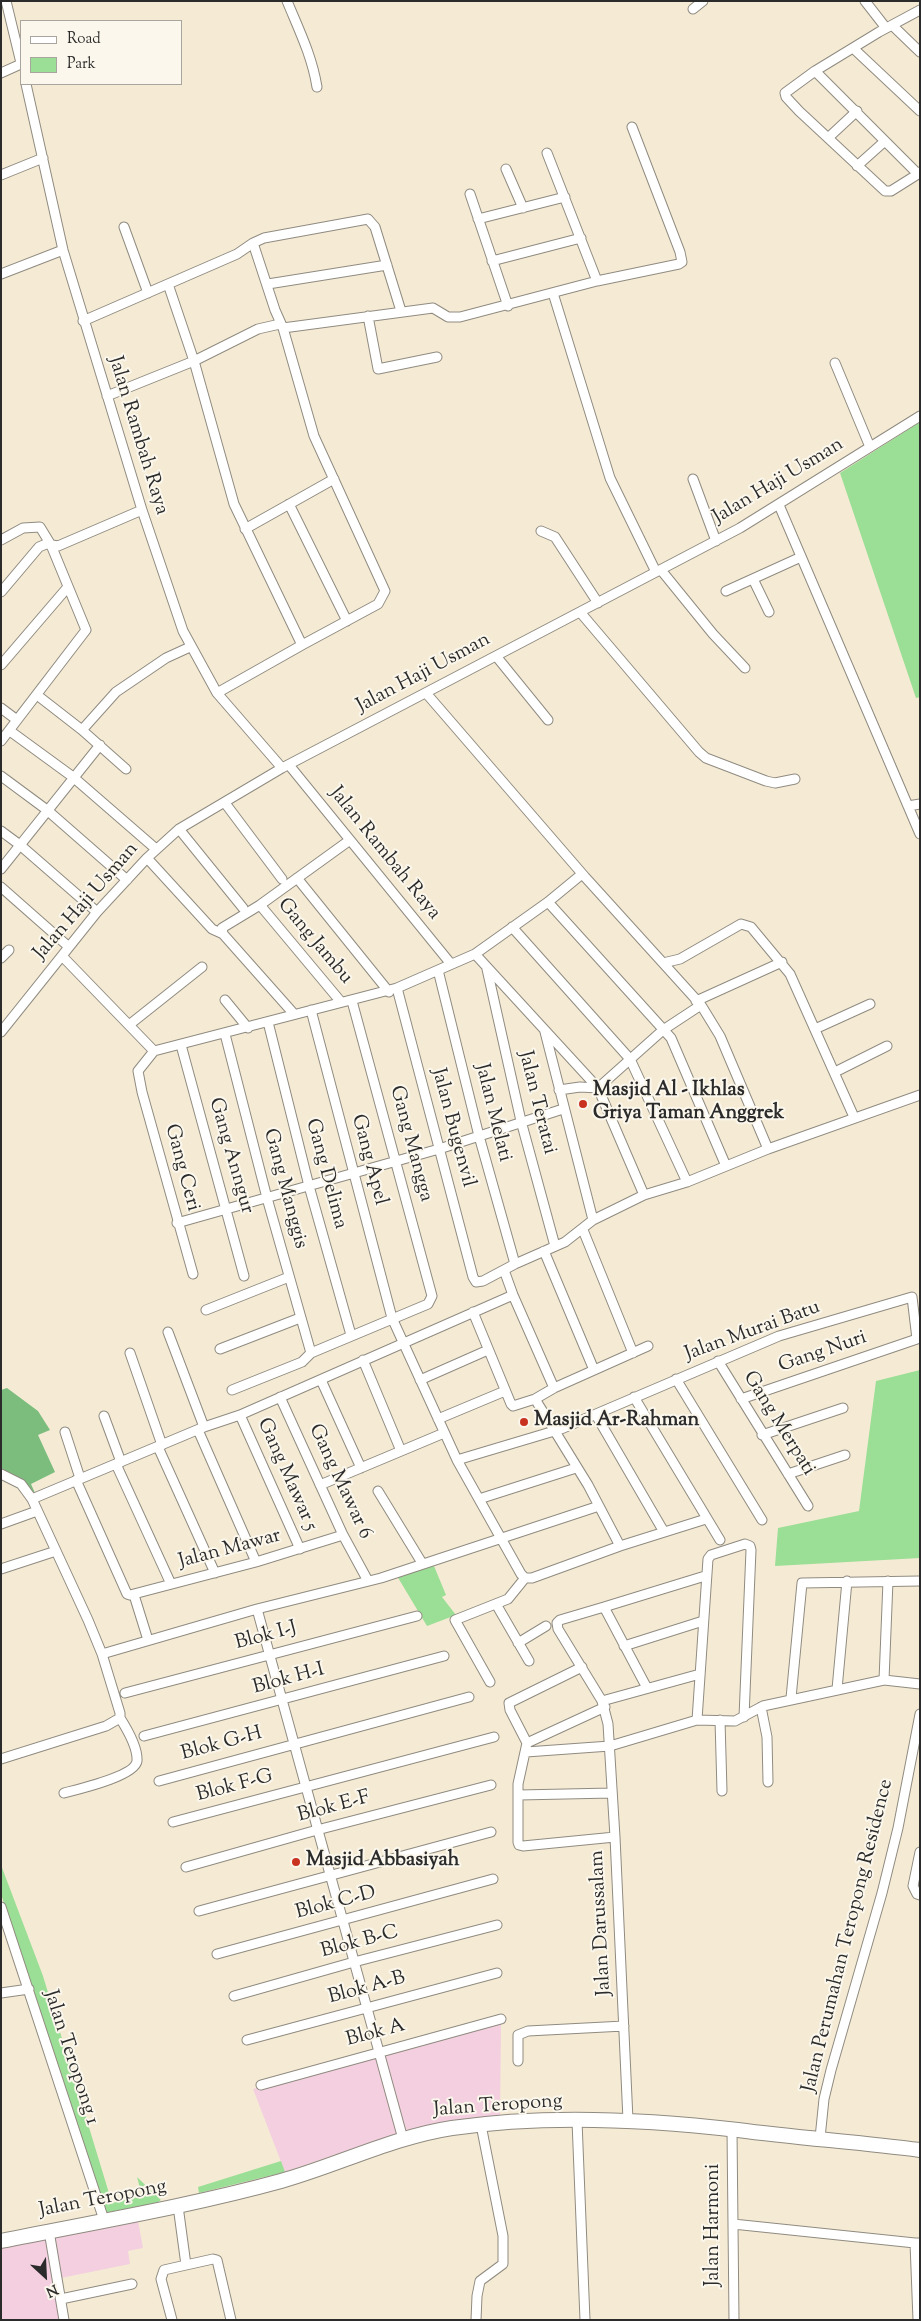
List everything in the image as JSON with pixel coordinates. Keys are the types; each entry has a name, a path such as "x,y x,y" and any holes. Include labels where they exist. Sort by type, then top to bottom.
{"main road":[{"name":"Jalan Teropong","path":"1,2241 178,2206 242,2191 321,2169 425,2132 481,2125 527,2121 628,2120 820,2138 920,2150"}],"street":[{"path":"6,1 20,60"},
{"path":"287,1 306,46 314,69 317,87"},
{"path":"693,9 703,1"},
{"path":"865,1 889,26 920,52"},
{"path":"815,71 919,173 891,191 885,191 789,100 785,93 815,71 889,26 920,10"},
{"path":"853,48 920,111"},
{"path":"1,73 20,64"},
{"name":"Jalan Rambah Raya","path":"26,85 62,250 142,510 190,647 217,693 286,767 350,840 451,964"},
{"path":"828,138 857,111"},
{"path":"106,396 194,361 258,329 433,308 448,317 460,318 597,282 670,267 682,262 680,252 632,127"},
{"path":"858,166 885,141"},
{"path":"548,154 597,282"},
{"path":"1,175 43,158"},
{"path":"506,169 523,208"},
{"path":"470,194 508,306"},
{"path":"478,219 565,198"},
{"path":"83,321 242,252 253,243 264,238 368,219 375,227 401,311"},
{"path":"124,227 148,293"},
{"path":"492,260 580,238"},
{"path":"217,693 378,604 385,591 314,436 282,326 253,243"},
{"path":"1,274 62,250"},
{"path":"268,284 386,265"},
{"path":"168,284 194,361 225,475 245,529 302,645"},
{"path":"553,293 610,478 658,571 745,668"},
{"path":"368,316 378,369 437,357"},
{"path":"835,362 870,447"},
{"name":"Jalan Haji Usman","path":"1,1032 97,912 147,858 179,829 286,767 716,541 920,416"},
{"path":"245,529 334,479"},
{"path":"693,480 716,541"},
{"path":"289,504 347,620"},
{"path":"779,504 920,834"},
{"path":"1,592 39,547 46,544 58,546 142,510"},
{"path":"1,540 23,528 40,527 51,545 67,588 86,630 1,741"},
{"path":"541,531 555,537 598,603"},
{"path":"726,591 801,557"},
{"path":"753,579 769,612"},
{"path":"1,665 67,588"},
{"path":"580,612 676,726 706,758 766,781 776,783 795,779"},
{"path":"82,730 116,692 166,658 190,647"},
{"path":"496,656 548,720"},
{"path":"426,692 582,874 698,1003 720,1036 768,1149"},
{"path":"37,695 82,730 126,769"},
{"path":"1,708 17,720"},
{"path":"10,730 73,777 156,849"},
{"path":"1,869 100,745"},
{"path":"1,776 47,810 127,880"},
{"path":"226,803 282,878"},
{"path":"908,806 920,804"},
{"path":"179,829 243,908"},
{"path":"1,831 20,845 97,912"},
{"path":"147,858 216,932 222,932 350,840"},
{"path":"62,956 154,1051 181,1046 294,1014 393,990 475,954 548,902 582,874"},
{"path":"296,878 393,990"},
{"path":"1,887 69,948"},
{"path":"548,902 671,1038 726,1166"},
{"name":"Gang Jambu","path":"260,905 341,1002"},
{"path":"664,964 680,959 741,924 751,928 782,962 790,974 854,1118"},
{"path":"512,927 630,1059 687,1182"},
{"path":"222,932 294,1014"},
{"path":"1,958 9,950"},
{"path":"475,954 598,1088 644,1195"},
{"path":"559,1090 580,1087 598,1088 663,1030 698,1003 782,962"},
{"path":"129,1025 202,967"},
{"name":"Jalan Teratai","path":"487,968 521,1121 555,1246"},
{"name":"Jalan Melati","path":"438,970 479,1136 515,1264"},
{"name":"Jalan Bugenvil","path":"393,990 473,1276 476,1282 483,1281 504,1270"},
{"path":"225,1000 248,1028"},
{"name":"Gang Mangga","path":"352,1001 432,1296 428,1304 392,1318"},
{"path":"815,1029 870,1004"},
{"name":"Gang Apel","path":"311,1010 392,1318 402,1344 457,1460 525,1578"},
{"name":"Gang Delima","path":"268,1022 309,1186 351,1335"},
{"path":"544,1031 593,1220"},
{"name":"Gang Manggis","path":"225,1034 267,1198 311,1353"},
{"name":"Gang Anngur","path":"181,1046 228,1210 244,1276"},
{"path":"835,1072 887,1046"},
{"name":"Gang Ceri","path":"154,1051 138,1071 177,1223 193,1274"},
{"path":"554,1388 504,1270 555,1246 584,1230 593,1220 644,1195 687,1182 768,1149 920,1095"},
{"path":"177,1223 439,1149 563,1109"},
{"path":"584,1230 633,1353"},
{"path":"544,1251 594,1370"},
{"path":"206,1310 289,1277"},
{"path":"32,1499 201,1429 240,1415 513,1295"},
{"name":"Jalan Murai Batu","path":"457,1460 561,1429 779,1336 912,1297 917,1339"},
{"path":"473,1312 505,1390 514,1406 535,1400 554,1388 648,1346"},
{"path":"220,1349 300,1318"},
{"path":"232,1390 302,1362 311,1353 392,1318"},
{"path":"168,1332 201,1429 256,1562"},
{"name":"Gang Nuri","path":"741,1399 917,1339"},
{"path":"420,1380 488,1350"},
{"path":"130,1353 160,1446 215,1573"},
{"path":"363,1360 402,1451"},
{"name":"Gang Merpati","path":"718,1361 762,1435 808,1506"},
{"path":"676,1379 762,1520"},
{"path":"321,1380 361,1468"},
{"path":"438,1419 505,1390"},
{"name":"Gang Mawar 6","path":"280,1397 343,1535 368,1582"},
{"path":"634,1397 720,1540"},
{"path":"535,1400 599,1506 620,1546"},
{"path":"762,1435 843,1408"},
{"name":"Gang Mawar 5","path":"240,1415 300,1550"},
{"path":"596,1415 664,1532"},
{"path":"104,1416 119,1463 171,1584"},
{"path":"65,1432 78,1479 130,1594 148,1640"},
{"path":"320,1485 444,1433"},
{"path":"788,1474 845,1455"},
{"path":"479,1499 576,1468"},
{"path":"3,1476 22,1484 32,1499 102,1654 120,1708 120,1718 128,1731 137,1759 136,1765 127,1773 64,1794"},
{"path":"378,1492 422,1563"},
{"path":"102,1654 257,1609 368,1582 599,1506"},
{"path":"1,1524 37,1511"},
{"path":"490,1682 455,1620 508,1599 525,1578 532,1578 620,1546 706,1519"},
{"name":"Jalan Mawar","path":"130,1594 300,1550 343,1535"},
{"path":"697,1720 705,1576 708,1559 711,1555 745,1544 750,1546 744,1717"},
{"path":"1,1569 56,1551"},
{"path":"604,1704 558,1629 557,1623 560,1620 705,1576"},
{"path":"837,1689 847,1581"},
{"path":"884,1680 888,1581"},
{"path":"791,1698 802,1583 920,1581"},
{"path":"496,1604 529,1661"},
{"path":"604,1607 647,1688"},
{"path":"257,1609 403,2139"},
{"name":"Blok I-J","path":"125,1693 417,1616"},
{"path":"624,1646 703,1621"},
{"path":"518,1643 546,1626"},
{"name":"Blok H-I","path":"144,1736 444,1656"},
{"path":"582,1667 509,1703 510,1710 527,1743 519,1777 519,1846 615,1837"},
{"path":"527,1743 604,1704 647,1688 700,1674"},
{"path":"526,1752 610,1746 697,1720 736,1721 761,1707 791,1698 884,1680 920,1683"},
{"name":"Blok G-H","path":"159,1781 468,1697"},
{"name":"Jalan Darussalam","path":"604,1704 610,1746 628,2120"},
{"path":"761,1707 767,1737 768,1782"},
{"name":"Jalan Perumahan Teropong Residence","path":"820,2138 824,2099 882,1893 898,1828 920,1714"},
{"path":"1,1759 106,1726 120,1718"},
{"path":"720,1720 722,1790"},
{"name":"Blok F-G","path":"173,1822 494,1737"},
{"name":"Blok E-F","path":"186,1867 317,1830 491,1785"},
{"path":"519,1795 612,1793"},
{"path":"199,1911 491,1832"},
{"path":"920,1852 913,1886 916,1894 920,1895"},
{"name":"Blok C-D","path":"216,1954 493,1879"},
{"name":"Jalan Teropong 1","path":"1,1907 104,2220"},
{"name":"Blok B-C","path":"234,1996 354,1962 497,1925"},
{"name":"Blok A-B","path":"247,2040 366,2006 497,1973"},
{"path":"1,1992 29,1989"},
{"name":"Blok A","path":"262,2085 501,2019"},
{"path":"518,2061 518,2035 528,2031 624,2026"},
{"path":"577,2121 585,2320"},
{"path":"476,2320 480,2281 503,2264 504,2252 504,2236 481,2125"},
{"name":"Jalan Harmoni","path":"732,2130 734,2320"},
{"path":"178,2206 186,2264"},
{"path":"733,2224 918,2243 918,2320"},
{"path":"49,2231 64,2320"},
{"path":"172,2320 161,2274 164,2270 186,2264 217,2260 231,2320"},
{"path":"61,2300 132,2284"}],"shaded area":[{"path":"501,2024 500,2117 438,2123 407,2130 285,2172 253,2089"},
{"path":"138,2221 143,2248 128,2251 130,2264 61,2278 52,2236"},
{"path":"45,2236 60,2320 1,2320 1,2244"}],"green space":[{"path":"920,422 920,697 916,698 840,473"},
{"path":"920,1370 920,1558 775,1566 778,1528 859,1511 876,1381"},
{"path":"7,1388 38,1411 50,1430 38,1435 55,1472 31,1484 35,1493 1,1470 1,1390"},
{"path":"434,1566 446,1595 442,1597 456,1615 427,1626 397,1576"},
{"path":"1,1865 43,1976 112,2203 142,2196 137,2177 161,2200 157,2203 104,2213 1,1894"},
{"path":"281,2161 285,2172 199,2193 198,2187"}],"place":[{"name":"Masjid Al - Ikhlas Griya Taman Anggrek","path":"583,1104"},
{"name":"Masjid Ar-Rahman","path":"524,1422"},
{"name":"Masjid Abbasiyah","path":"296,1862"}]}
